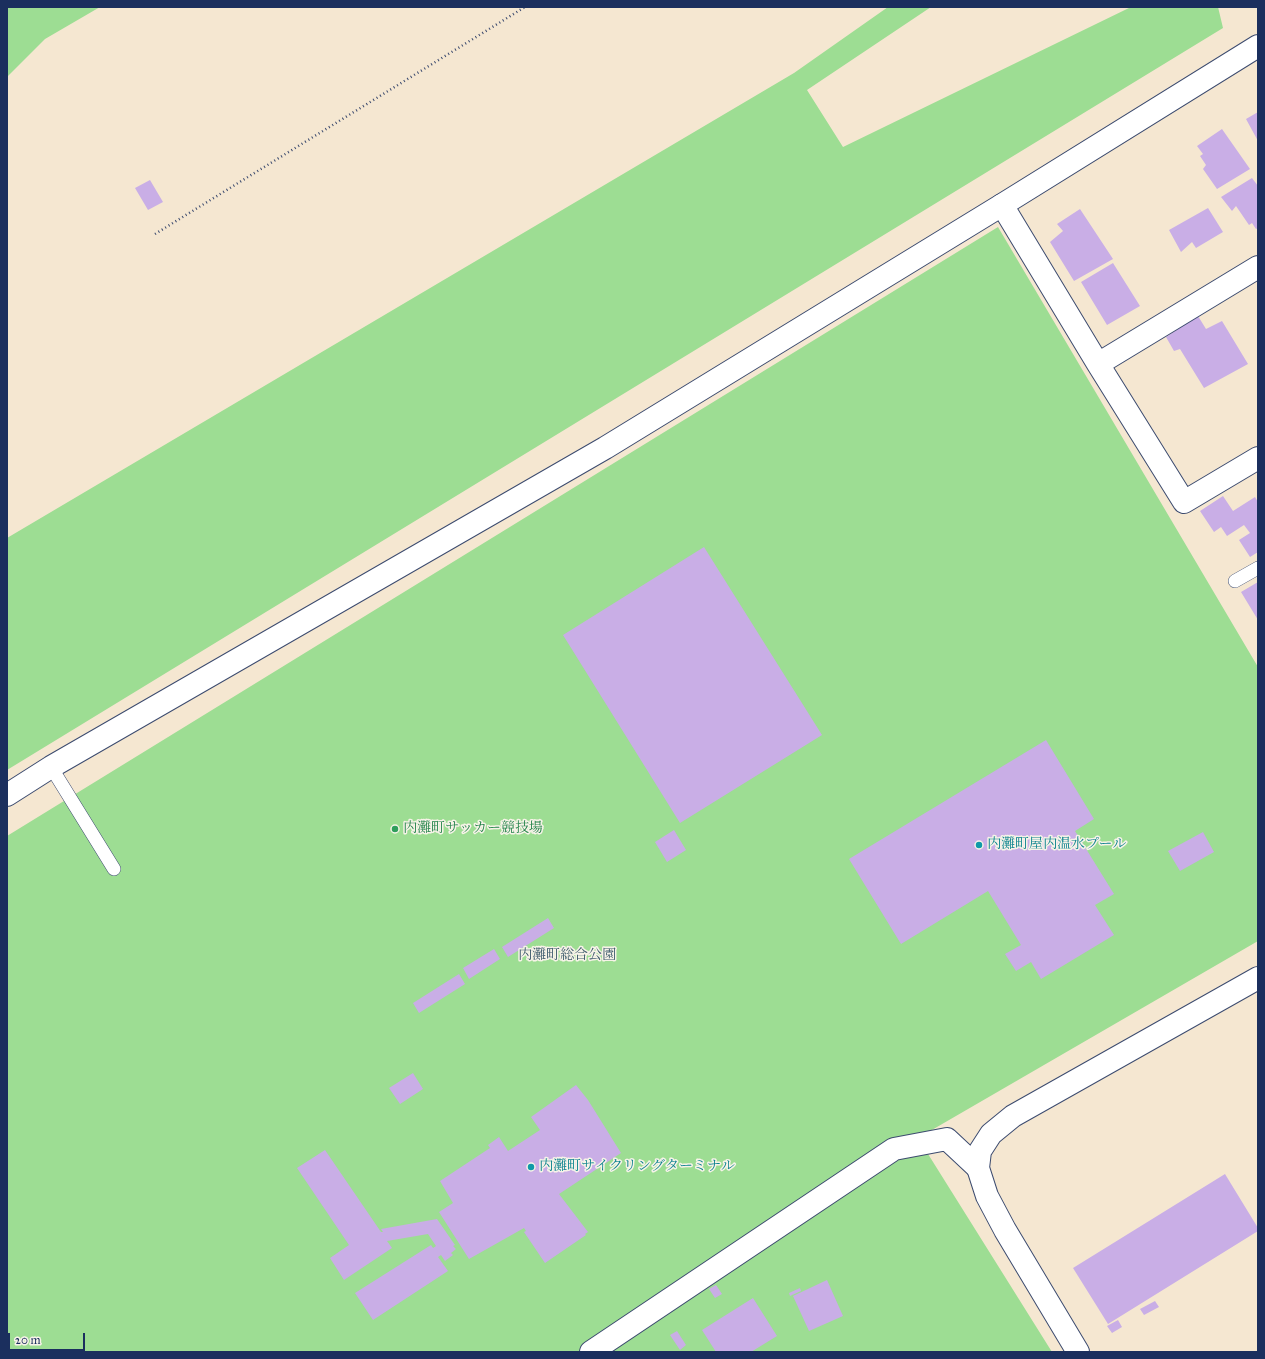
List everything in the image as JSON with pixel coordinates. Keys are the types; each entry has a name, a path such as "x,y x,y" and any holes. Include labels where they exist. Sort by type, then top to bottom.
{"street":[{"path":"7,795 51,767 605,448 1258,46"},
{"path":"1002,205 1098,364 1184,502 1258,458"},
{"path":"1098,364 1258,267"},
{"path":"1078,1352 1001,1223 987,1196 978,1168 980,1152 991,1134 1013,1116 1258,978"},
{"path":"591,1352 894,1149 947,1139 978,1168"}],"lane":[{"path":"1235,581 1258,568"},
{"path":"51,767 114,869"}],"path":[{"path":"155,234 525,7"}],"green space":[{"path":"7,7 100,7 45,39 7,77"},
{"path":"888,7 931,7 807,90 843,147 1131,7 1218,7 1223,28 7,770 7,538 794,73"},
{"name":"内灘町総合公園","path":"998,227 1258,667 1258,941 918,1138 1052,1352 7,1352 7,836"}],"building":[{"path":"1258,112 1258,141 1246,119"},
{"path":"1222,129 1250,169 1217,189 1203,169 1206,165 1200,156 1203,154 1197,146"},
{"path":"1252,178 1258,186 1258,228 1256,229 1252,223 1249,225 1236,206 1232,211 1221,197"},
{"path":"150,180 163,202 148,210 135,188"},
{"path":"1208,208 1223,232 1196,248 1192,242 1181,252 1169,230"},
{"path":"1080,209 1113,259 1074,281 1050,242 1063,231 1057,224"},
{"path":"1113,263 1140,306 1107,325 1081,282"},
{"path":"1198,316 1206,329 1222,321 1248,364 1204,388 1180,349 1174,351 1166,337"},
{"path":"1223,496 1233,511 1255,497 1258,502 1258,552 1250,557 1239,540 1250,533 1244,525 1227,536 1221,527 1214,532 1200,511"},
{"path":"704,547 822,735 680,823 563,635"},
{"path":"1258,582 1258,620 1241,592"},
{"name":"内灘町屋内温水プール","path":"1046,740 1094,819 1075,831 1114,894 1095,905 1114,935 1041,979 1031,962 1016,971 1005,954 1021,945 988,891 901,944 849,859"},
{"path":"674,830 686,850 667,862 655,842"},
{"path":"1203,832 1214,852 1180,871 1168,851"},
{"path":"548,918 554,928 508,957 502,947"},
{"path":"494,949 500,959 469,979 463,968"},
{"path":"459,974 465,984 419,1013 413,1003"},
{"path":"413,1073 423,1089 400,1104 389,1088"},
{"name":"内灘町サイクリングターミナル","path":"576,1085 588,1100 621,1153 559,1194 588,1232 585,1234 586,1235 545,1263 524,1232 526,1231 524,1228 469,1259 439,1212 453,1203 440,1181 490,1148 488,1145 499,1137 508,1151 540,1130 531,1117"},
{"path":"325,1150 381,1232 383,1232 381,1229 437,1219 455,1245 453,1246 456,1249 451,1253 453,1255 445,1261 441,1255 438,1257 448,1271 373,1320 355,1293 431,1245 433,1248 436,1246 428,1234 387,1241 392,1248 344,1280 330,1258 349,1245 297,1168"},
{"path":"1225,1174 1258,1228 1258,1231 1108,1324 1073,1268"},
{"path":"827,1280 843,1316 809,1331 793,1296"},
{"path":"716,1285 722,1294 715,1298 709,1289"},
{"path":"800,1288 801,1291 790,1296 789,1293"},
{"path":"753,1298 777,1336 751,1352 716,1352 702,1330"},
{"path":"1155,1301 1159,1307 1144,1315 1140,1309"},
{"path":"1118,1320 1122,1327 1112,1333 1107,1326"},
{"path":"677,1331 686,1345 680,1350 670,1335"}],"place":[{"name":"内灘町サッカー競技場","path":"395,829"},
{"name":"内灘町屋内温水プール","path":"979,845"},
{"name":"内灘町サイクリングターミナル","path":"531,1167"}]}
